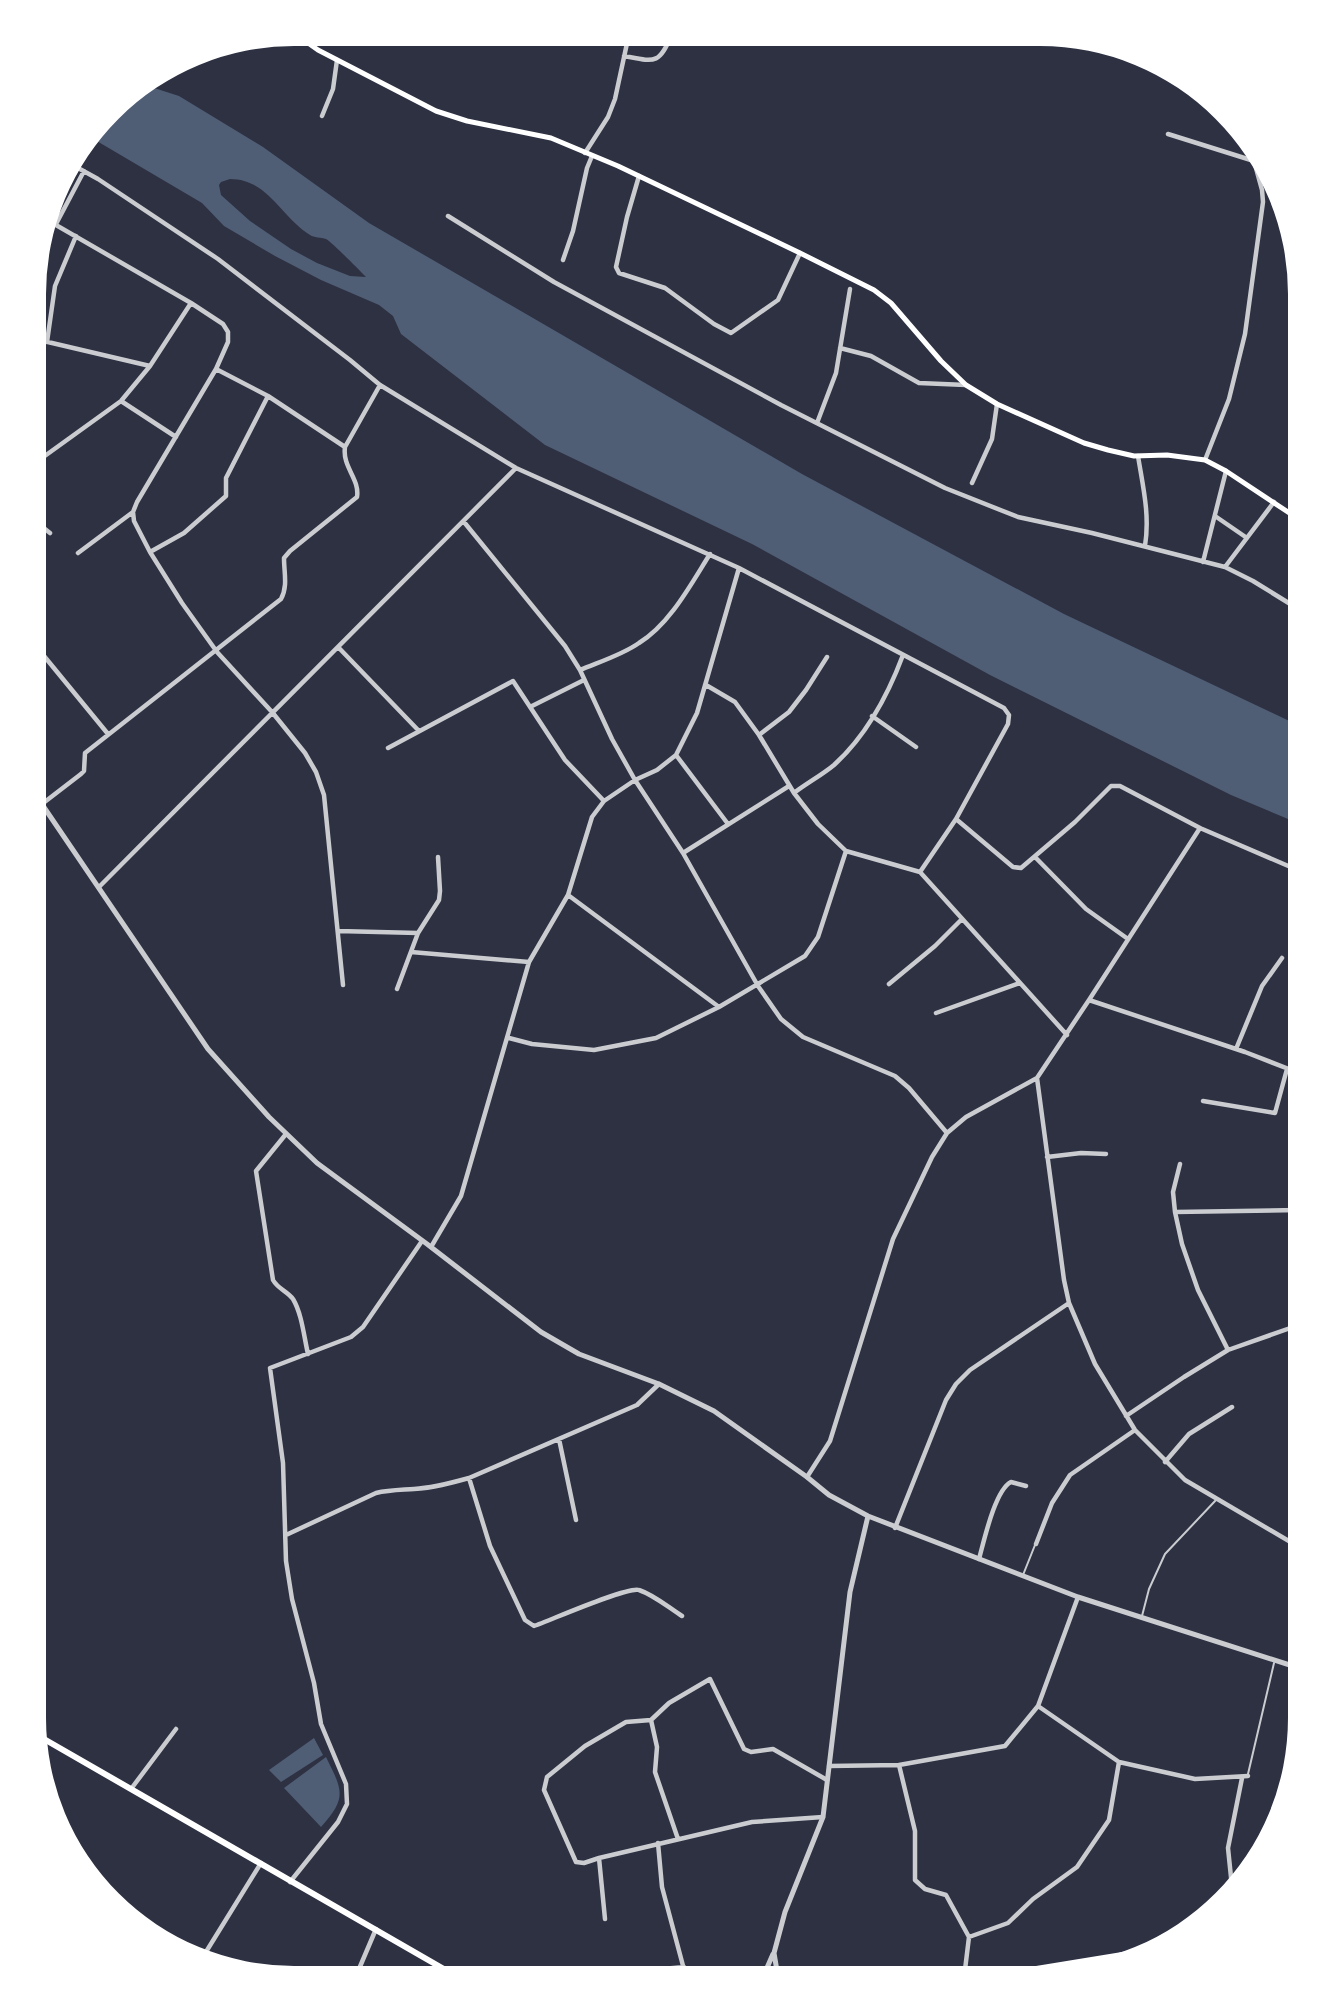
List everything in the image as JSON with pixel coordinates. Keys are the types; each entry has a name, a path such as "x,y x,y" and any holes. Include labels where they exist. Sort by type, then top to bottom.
{"main road":[{"path":"312,46 436,111 467,121 551,138 639,176 874,290 891,303 965,385 997,404 1084,443 1108,450 1138,456 1167,455 1205,460 1227,471 1288,512"},
{"path":"47,1741 439,1966"},
{"path":"1075,1963 1093,1960"}],"street":[{"path":"585,153 608,117 615,99 626,46"},
{"path":"624,56 649,61 657,58 668,46"},
{"path":"322,116 333,89 337,59"},
{"path":"1168,134 1248,159"},
{"path":"563,260 573,232 592,156"},
{"path":"80,169 218,259 380,385 516,468 739,568 1004,708 1009,715 1008,724 956,819 920,873"},
{"path":"78,553 133,512 229,342 228,332 223,324 56,224 84,171"},
{"path":"639,176 616,267 619,273 665,288 714,324 731,333 778,300 800,253"},
{"path":"1205,460 1229,399 1245,334 1260,226 1262,190 1259,178"},
{"path":"448,216 554,282 817,423 945,488 1018,517 1224,567 1253,581 1288,603"},
{"path":"76,236 55,286 47,341 150,366"},
{"path":"817,423 836,373 850,289"},
{"path":"46,455 121,401 150,366 191,303"},
{"path":"840,348 871,356 919,383 965,385"},
{"path":"216,369 268,396 345,447"},
{"path":"46,802 84,771 85,753 217,652 281,599 286,591 284,558 357,497 358,490 343,457 345,447 380,385"},
{"path":"150,552 184,533 226,496 226,478 268,396"},
{"path":"121,401 176,437"},
{"path":"972,483 992,439 997,404"},
{"path":"1138,456 1147,510 1144,546"},
{"path":"99,887 516,468"},
{"path":"1203,562 1227,471"},
{"path":"1224,567 1274,502"},
{"path":"133,512 134,521 150,552 182,603 217,652 305,753 316,772 324,795 343,985"},
{"path":"1215,516 1247,538"},
{"path":"464,522 565,646 635,779 683,853 758,986 781,1019 803,1037 895,1076 909,1088 947,1133"},
{"path":"46,530 50,533"},
{"path":"579,670 641,643 667,618 710,554"},
{"path":"430,1247 461,1196 529,962 568,895 592,817 604,801 676,755 697,713 739,568"},
{"path":"339,648 419,731"},
{"path":"794,793 834,765 857,740 890,690 903,655"},
{"path":"759,735 789,712 827,657"},
{"path":"46,658 108,734"},
{"path":"530,707 584,680"},
{"path":"388,748 513,681 565,760 604,801"},
{"path":"706,685 735,702 759,735 789,786 818,824 846,851 920,873 1066,1035"},
{"path":"872,716 916,747"},
{"path":"676,755 728,824"},
{"path":"683,853 789,786"},
{"path":"956,819 1013,867 1021,868 1075,822 1111,786 1120,786 1200,828 1288,866"},
{"path":"46,808 208,1049 286,1134 317,1163 541,1332 579,1354 659,1384 714,1411 828,1495 867,1516 1078,1597 1288,1664"},
{"path":"807,1477 830,1441 893,1239 932,1157 947,1133 966,1117 1037,1078 1200,828"},
{"path":"508,1038 532,1044 594,1049 656,1038 758,986 805,956 812,947 818,937 846,851"},
{"path":"397,989 418,933 439,900 438,857"},
{"path":"1034,857 1086,909 1129,939"},
{"path":"568,895 719,1007"},
{"path":"890,984 961,920"},
{"path":"338,931 418,933"},
{"path":"411,952 529,962"},
{"path":"1236,1049 1262,986 1282,958"},
{"path":"936,1013 1020,984"},
{"path":"1089,1000 1236,1049 1287,1069 1275,1113 1203,1101"},
{"path":"1037,1078 1061,1262 1069,1303 1095,1364 1135,1430 1165,1462 1185,1480 1288,1541"},
{"path":"286,1134 256,1171 272,1280 292,1297 296,1305 308,1354"},
{"path":"1047,1157 1081,1153 1106,1154"},
{"path":"1180,1164 1173,1192 1181,1244 1198,1290 1228,1350"},
{"path":"1175,1212 1288,1210"},
{"path":"290,1882 338,1822 347,1804 346,1784 321,1724 314,1683 292,1599 286,1561 283,1463 270,1368 351,1337 363,1327 422,1241"},
{"path":"895,1528 946,1400 956,1384 970,1370 1069,1303"},
{"path":"1126,1416 1228,1350 1288,1329"},
{"path":"286,1535 376,1493 444,1485 469,1478 637,1405 659,1384"},
{"path":"1165,1462 1189,1434 1232,1407"},
{"path":"1036,1544 1052,1503 1070,1475 1135,1430"},
{"path":"559,1439 576,1520"},
{"path":"469,1478 490,1545 525,1620 534,1626 633,1589 652,1597 682,1616"},
{"path":"978,1559 1003,1488 1011,1482 1026,1486"},
{"path":"768,1966 785,1912 823,1816 850,1592 867,1516"},
{"path":"829,1766 899,1765 1004,1746 1038,1706 1078,1597"},
{"path":"823,1816 752,1822 584,1863 576,1862 544,1790 547,1777 585,1746 626,1721 650,1720 669,1703 710,1679 744,1749 751,1752 774,1749 827,1780"},
{"path":"1038,1706 1119,1762 1195,1779 1245,1777 1228,1848 1231,1875"},
{"path":"650,1720 657,1747 655,1772 678,1839"},
{"path":"131,1789 176,1729"},
{"path":"969,1937 1008,1923 1033,1899 1077,1867 1109,1820 1119,1762"},
{"path":"899,1765 915,1831 915,1880 925,1889 946,1895 969,1937 965,1966"},
{"path":"658,1843 662,1887 683,1966"},
{"path":"599,1858 605,1919"},
{"path":"207,1950 261,1863"},
{"path":"360,1966 376,1930"},
{"path":"774,1953 776,1966"}],"lane":[{"path":"1142,1618 1149,1589 1165,1554 1217,1499"},
{"path":"1023,1576 1036,1544"},
{"path":"1245,1777 1275,1659"}],"water":[{"path":"155,88 179,96 263,147 369,223 802,474 1064,614 1288,720 1288,819 1231,795 990,675 752,544 545,445 401,334 393,316 379,305 321,280 275,256 224,226 202,203 98,142 118,118","holes":["230,179 254,185 310,235 330,242 366,277 350,276 291,249 250,221 221,195 219,185"]},
{"path":"314,1738 323,1755 281,1782 269,1770"},
{"path":"326,1757 340,1794 335,1809 321,1827 284,1788"}]}
